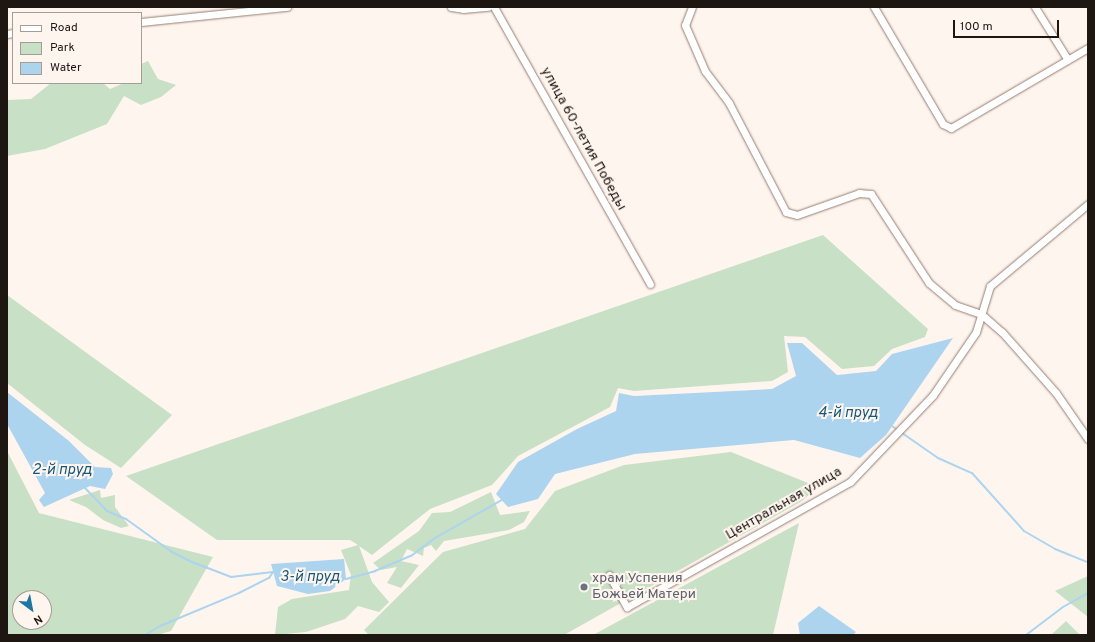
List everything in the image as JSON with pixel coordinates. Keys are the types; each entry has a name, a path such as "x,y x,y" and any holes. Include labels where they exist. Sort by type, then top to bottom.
{"street":[{"path":"142,22 287,7"},
{"path":"451,7 463,9 488,7"},
{"name":"улица 60-летия Победы","path":"494,7 650,284"},
{"path":"692,7 685,25 705,71 729,103 786,212 797,216 859,193 871,194 929,283 955,305 981,314 1002,332 1056,393 1088,439"},
{"path":"874,7 943,124 951,128 1088,48"},
{"path":"1035,7 1068,60"},
{"name":"Центральная улица","path":"609,575 627,607 850,482 933,395 976,332 990,286 1088,204"}],"green space":[{"path":"148,61 158,79 176,85 161,97 141,105 124,96 107,124 45,149 7,156 7,100 31,99 50,84 104,84 110,89 122,84 142,84 142,64"},
{"path":"823,235 928,329 925,337 892,349 874,366 842,369 805,337 784,336 788,372 772,381 634,391 618,388 610,407 518,456 492,485 430,509 372,555 359,546 372,582 389,602 379,612 358,606 345,619 306,632 275,635 278,607 292,599 349,590 351,575 341,550 358,545 350,540 217,540 126,476"},
{"path":"7,295 172,415 121,468 85,445 7,383"},
{"path":"7,451 39,513 213,557 171,631 157,635 7,635"},
{"path":"731,452 818,487 802,501 564,635 369,635 364,630 443,552 525,529 555,491 624,465"},
{"path":"100,490 101,498 115,495 115,507 129,526 121,528 103,520 86,507 69,500"},
{"path":"491,492 500,515 530,511 524,522 509,530 444,541 436,551 431,545 424,548 423,556 407,549 401,561 419,565 401,588 387,583 397,567 381,570 373,563 419,531 432,513 450,512"},
{"path":"799,523 773,635 593,635"},
{"path":"1088,576 1088,617 1055,591"},
{"path":"1066,621 1080,635 1051,635"}],"water":[{"name":"4-й пруд","path":"953,338 886,435 860,458 794,440 635,454 555,474 538,499 508,507 496,494 518,462 577,429 616,411 619,393 634,396 772,389 796,376 787,343 802,343 837,375 876,371 892,354"},
{"name":"2-й пруд","path":"7,392 69,441 95,467 111,468 113,474 105,489 90,486 44,507 39,500 45,493 7,424"},
{"name":"3-й пруд","path":"344,559 346,579 330,591 308,594 277,586 271,564"},
{"path":"819,606 856,632 853,635 800,635 798,623"}],"waterway":[{"path":"892,426 938,458 972,473 1024,531 1055,549 1088,562"},
{"path":"85,488 107,511 126,519 172,552 192,562 231,577 273,572"},
{"path":"346,579 375,571 411,556 435,538 502,500"},
{"path":"145,635 160,626 239,593 269,578 273,572"},
{"path":"1026,635 1063,607 1088,593"}],"place":[{"name":"храм Успения Божьей Матери","path":"584,587"}]}
